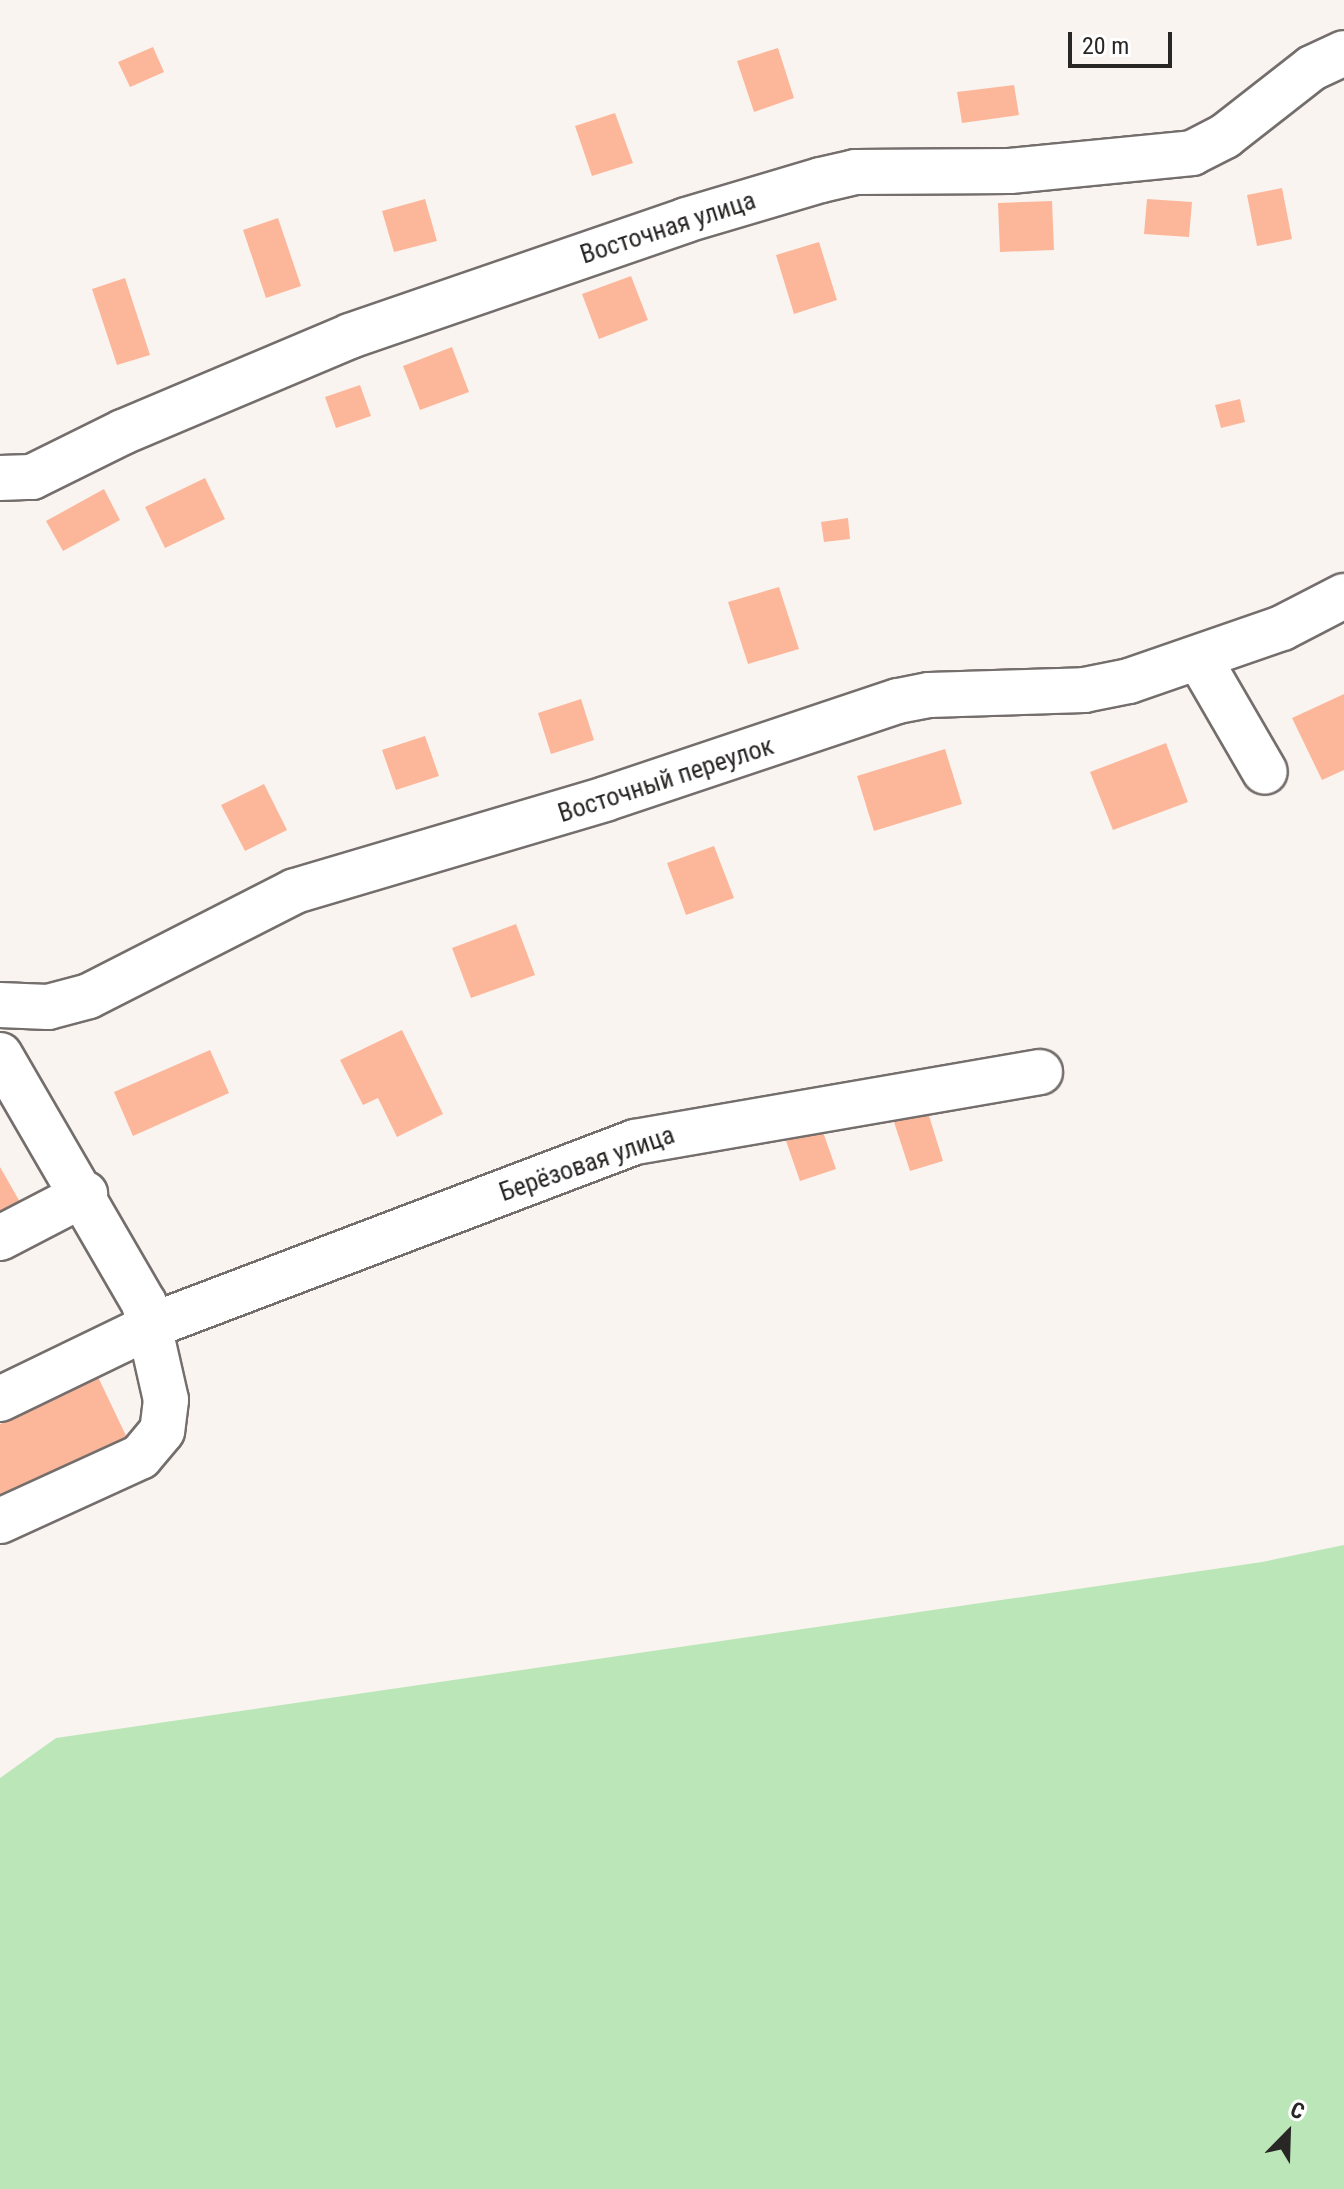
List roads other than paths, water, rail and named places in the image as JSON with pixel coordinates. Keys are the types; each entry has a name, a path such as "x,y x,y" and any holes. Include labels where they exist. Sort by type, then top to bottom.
{"street":[{"name":"Восточная улица","path":"0,478 32,477 123,432 350,336 686,220 821,180 855,172 1010,171 1192,153 1225,136 1312,68 1344,53"},
{"name":"Восточный переулок","path":"0,1005 48,1007 89,996 295,891 590,804 898,701 929,695 1084,690 1200,660 1282,628 1344,596"},
{"path":"1200,660 1265,772"},
{"path":"0,1055 14,1108 85,1194 153,1325 166,1400 156,1444 140,1457 0,1521"},
{"name":"Берёзовая улица","path":"0,1399 153,1325 635,1142 1040,1072"},
{"path":"0,1238 85,1194"}]}
